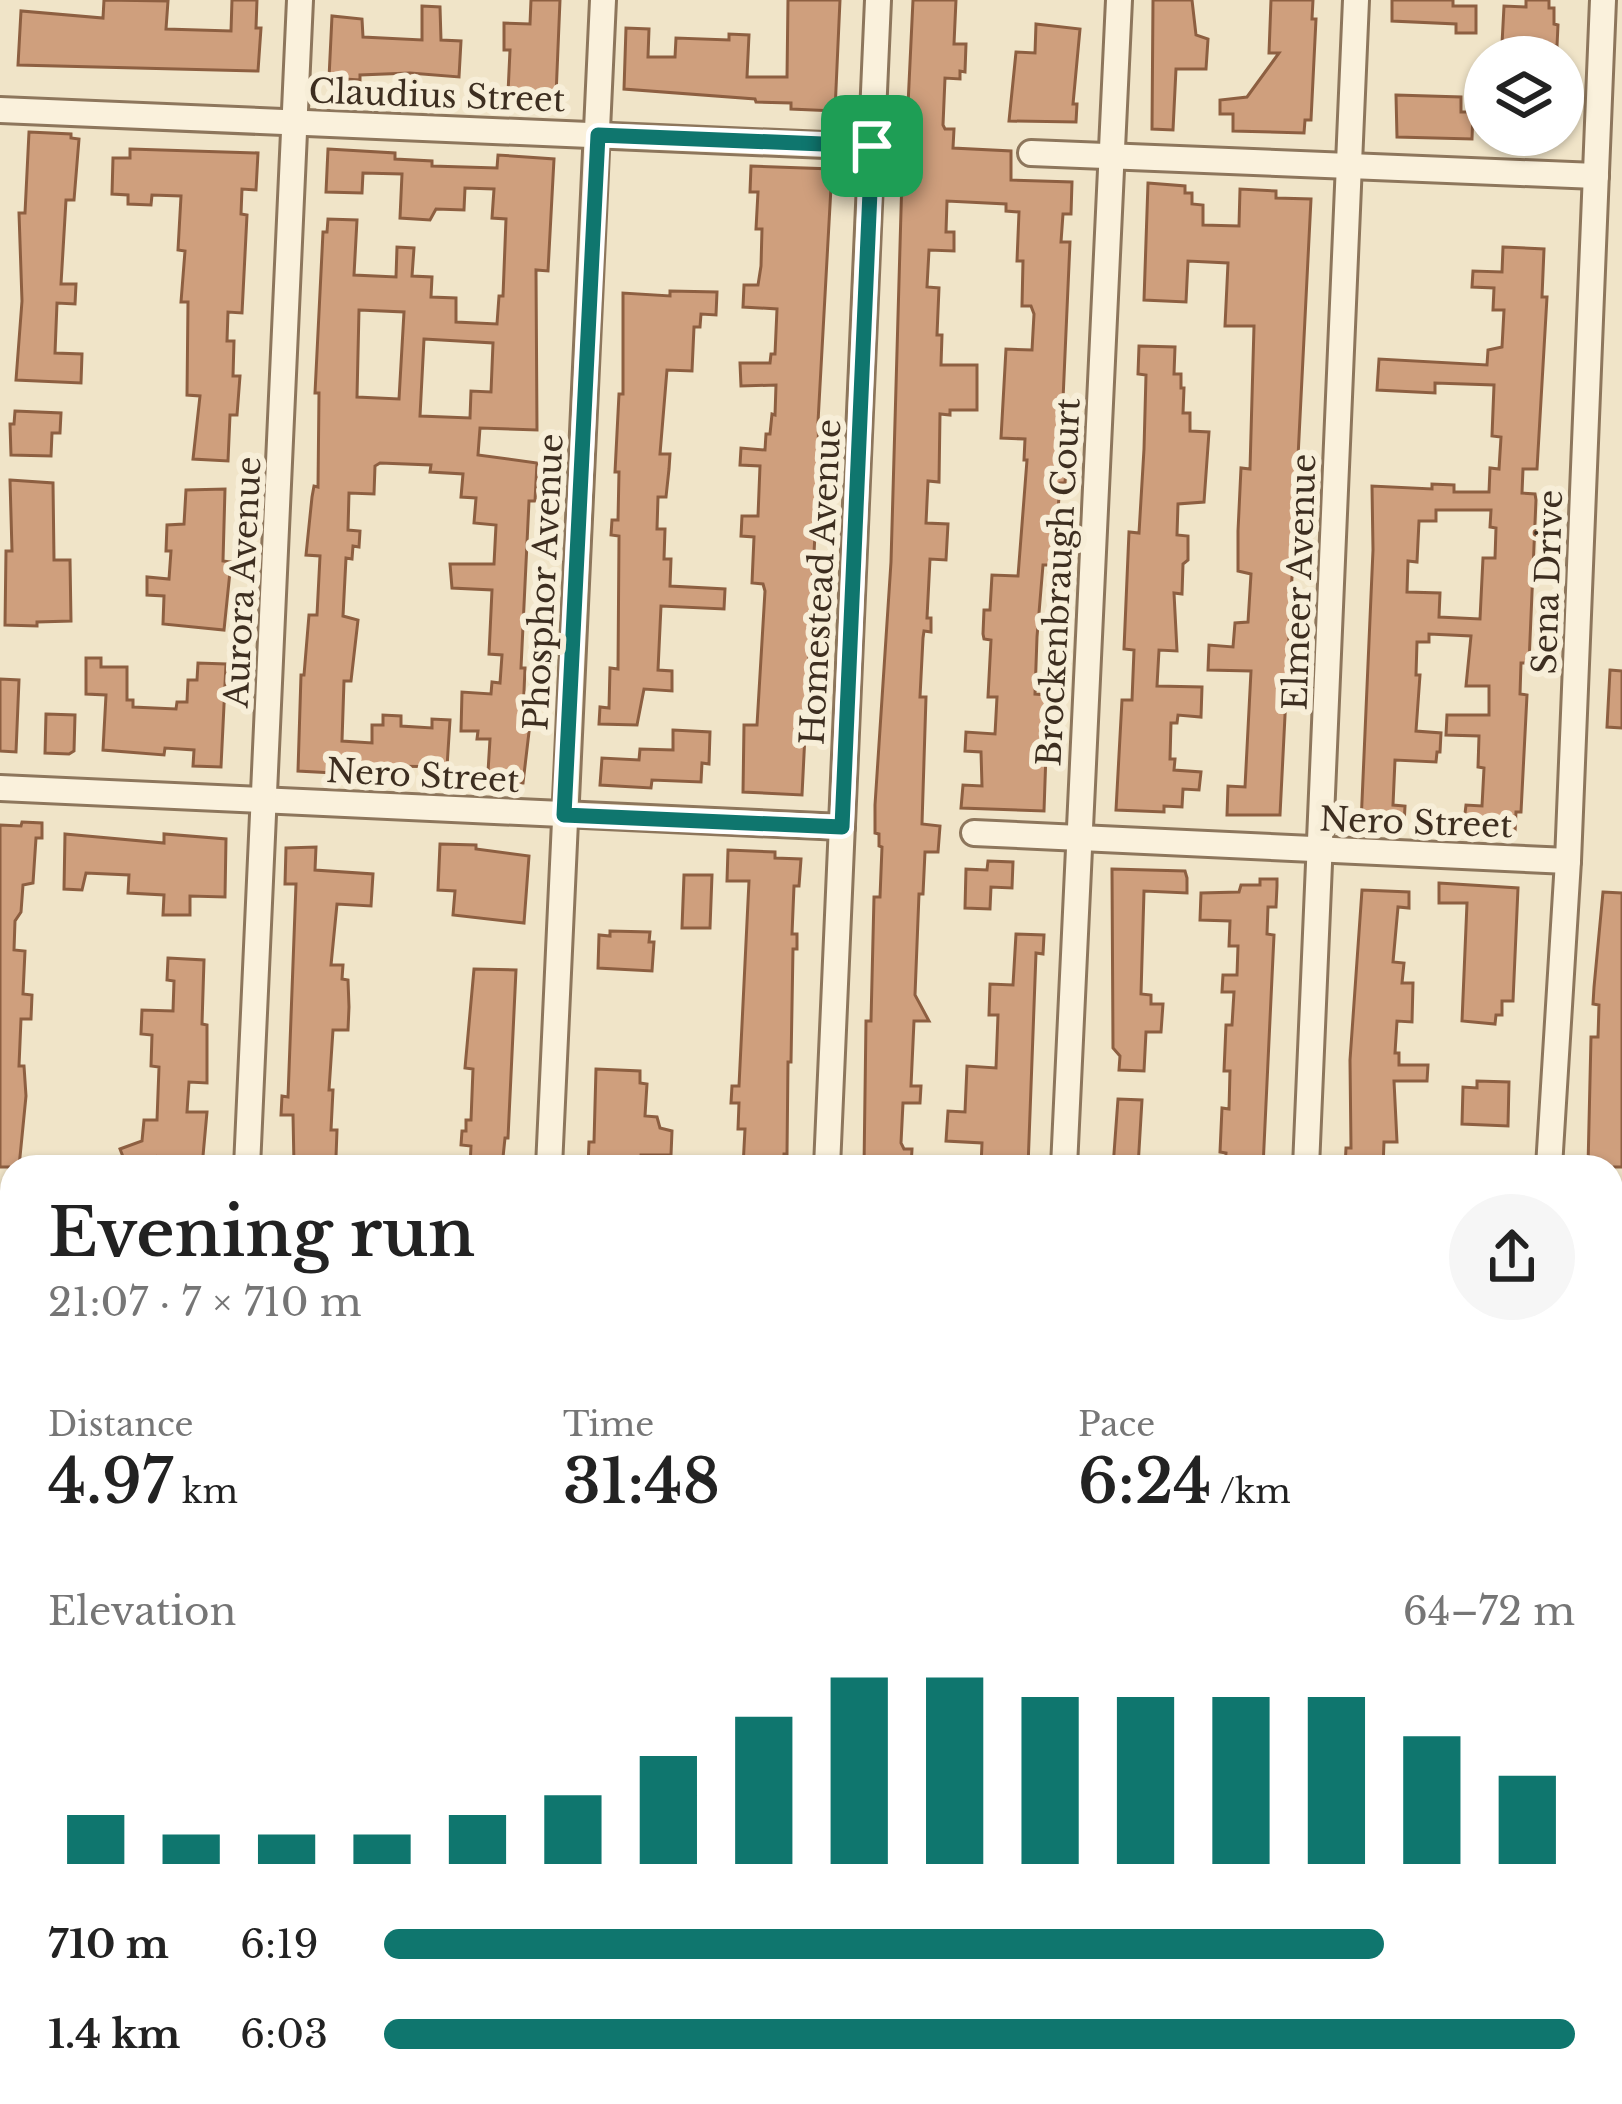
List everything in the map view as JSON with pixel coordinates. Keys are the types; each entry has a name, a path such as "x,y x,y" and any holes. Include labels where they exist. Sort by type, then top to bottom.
{"street":[{"name":"Aurora Avenue","path":"248,1155 300,0"},
{"name":"Phosphor Avenue","path":"550,1155 603,0"},
{"name":"Homestead Avenue","path":"828,1155 878,0"},
{"name":"Brockenbraugh Court","path":"1064,1155 1119,0"},
{"name":"Elmeer Avenue","path":"1307,1155 1356,0"},
{"name":"Sena Drive","path":"1550,1155 1568,861 1603,0"},
{"name":"Claudius Street","path":"0,110 872,146"},
{"path":"1031,153 1596,176"},
{"name":"Nero Street","path":"0,788 842,827"},
{"name":"Nero Street","path":"974,833 1568,861"}],"building":[{"path":"104,0 168,1 166,29 231,31 232,0 257,0 256,28 261,28 258,71 18,65 21,11 103,18"},
{"path":"531,0 560,0 556,96 508,93 510,50 504,50 504,23 530,24"},
{"path":"788,0 840,0 835,111 791,109 791,103 755,99 624,89 626,28 649,29 648,57 675,57 676,38 729,40 729,34 749,35 747,77 787,77"},
{"path":"913,0 956,0 954,44 966,44 965,72 960,71 960,79 945,78 943,125 954,129 953,148 1011,151 1011,180 1072,182 1071,214 1063,214 1061,242 1070,242 1060,467 1066,468 1065,483 1060,483 1054,565 1043,565 1037,637 1035,694 1048,695 1044,811 961,808 963,785 982,786 981,752 965,751 966,732 995,734 997,697 988,697 991,640 984,639 984,610 990,610 992,575 1018,576 1027,460 1025,439 1001,438 1006,349 1032,350 1034,314 1031,306 1022,306 1019,212 1006,211 1006,204 947,201 946,232 954,232 954,251 929,250 927,287 939,288 941,365 977,365 977,410 940,414 939,482 928,481 926,523 948,524 946,560 930,559 927,618 931,618 931,632 924,631 920,697 926,697 922,824 940,826 938,852 925,852 923,894 919,894 915,995 929,1021 914,1021 911,1086 921,1086 920,1103 903,1103 901,1143 904,1149 912,1149 912,1155 864,1155 866,1021 871,1021 874,897 880,897 882,847 875,833 875,805 891,562 902,176 911,177 912,147 906,147"},
{"path":"1153,0 1192,0 1196,35 1208,39 1206,69 1176,69 1173,130 1152,129"},
{"path":"1271,0 1313,0 1311,120 1305,120 1304,133 1233,131 1233,114 1220,114 1220,100 1247,97 1279,53 1269,53"},
{"path":"1392,0 1453,0 1453,6 1476,6 1476,33 1456,33 1456,24 1392,21"},
{"path":"1526,0 1549,0 1557,36 1502,36 1504,6 1526,7"},
{"path":"422,6 440,7 441,40 461,41 459,77 410,73 360,75 360,80 329,78 332,16 362,19 363,37 422,40"},
{"path":"1036,24 1080,29 1073,104 1077,104 1076,122 1009,121 1016,52 1035,53"},
{"path":"1396,95 1461,97 1464,139 1397,137"},
{"path":"29,132 71,134 79,139 74,200 66,200 61,284 76,284 75,304 57,303 55,353 82,354 81,383 16,380 22,301 19,213 25,213"},
{"path":"130,149 258,153 256,190 242,189 241,214 247,215 242,313 228,312 227,341 234,341 233,376 240,376 237,415 230,415 228,461 193,459 200,396 187,395 188,302 181,302 185,251 178,250 181,196 152,195 151,205 128,204 128,195 112,194 113,158 130,158"},
{"path":"328,149 395,153 395,159 432,161 432,166 497,168 498,155 554,159 548,271 536,270 537,430 480,428 478,455 537,463 535,501 529,501 521,668 525,668 523,715 531,715 523,783 498,782 498,772 488,772 490,739 477,739 478,731 461,731 462,692 491,694 492,682 500,683 502,655 489,654 492,590 452,588 450,564 494,564 496,525 474,523 476,498 461,497 463,474 430,472 431,465 380,463 375,466 374,494 349,493 348,530 360,531 359,547 353,546 352,559 346,558 343,616 358,620 351,681 344,681 342,741 372,743 372,725 383,725 383,715 401,716 401,726 432,728 432,719 450,720 447,767 333,765 333,773 298,771 301,675 309,615 317,615 320,556 306,555 312,497 314,486 318,487 319,393 315,393 323,232 327,232 328,219 357,220 354,275 396,277 397,247 414,248 412,276 432,277 431,297 456,298 456,322 497,324 499,296 503,296 506,219 492,218 494,189 465,188 464,210 436,209 430,220 400,218 402,174 363,173 362,193 326,192","holes":["359,310 404,312 399,399 357,397","424,339 493,343 491,392 471,391 470,418 420,416"]},
{"path":"751,166 832,169 802,795 743,792 744,725 757,725 765,591 763,584 752,583 754,537 741,536 742,516 758,516 760,466 740,465 741,448 765,450 775,415 776,385 741,386 740,363 770,363 775,354 777,309 743,307 744,285 758,285 761,266 762,229 756,229 758,192 750,192"},
{"path":"1148,183 1185,186 1185,193 1192,193 1192,204 1203,205 1203,225 1239,226 1240,189 1276,191 1276,198 1311,199 1280,815 1227,815 1228,786 1245,787 1251,671 1208,670 1209,645 1233,647 1235,623 1248,622 1251,574 1238,571 1238,531 1241,468 1250,469 1254,326 1225,326 1228,263 1188,261 1186,302 1144,300"},
{"path":"1503,247 1544,249 1542,297 1547,297 1537,469 1523,469 1522,493 1535,494 1536,500 1529,663 1521,663 1520,694 1527,695 1521,812 1516,812 1515,832 1463,830 1466,805 1482,806 1484,768 1478,767 1479,736 1446,735 1447,715 1489,715 1489,686 1466,686 1471,636 1429,634 1429,642 1417,642 1416,731 1441,733 1440,752 1436,762 1395,760 1393,805 1405,806 1404,825 1361,824 1372,486 1432,489 1432,484 1454,485 1454,492 1489,492 1490,468 1499,469 1501,437 1492,436 1494,385 1435,383 1435,393 1377,390 1379,359 1487,365 1488,350 1502,347 1504,310 1493,310 1494,288 1472,287 1473,271 1502,272","holes":["1436,510 1491,510 1495,558 1483,558 1480,619 1439,617 1440,593 1407,592 1408,561 1417,562 1419,521 1436,521"]},
{"path":"670,291 717,292 716,315 701,314 700,327 694,327 692,371 667,370 660,454 670,454 666,497 658,497 657,529 665,529 664,559 671,559 670,586 725,589 724,609 661,606 658,670 672,671 672,691 644,689 637,725 599,724 600,707 609,708 610,668 618,669 619,536 611,535 612,520 618,520 619,472 615,472 619,394 623,394 623,293 670,296"},
{"path":"1139,346 1175,347 1174,374 1181,374 1183,413 1190,413 1190,431 1209,432 1204,502 1178,504 1177,535 1188,536 1188,560 1183,564 1182,594 1174,593 1177,651 1159,650 1157,686 1202,687 1201,717 1178,715 1177,723 1171,723 1174,770 1201,772 1199,790 1183,789 1182,807 1164,806 1164,812 1116,810 1122,700 1132,700 1134,650 1124,649 1129,532 1139,533 1144,449 1146,375 1138,374"},
{"path":"15,411 61,413 60,433 52,433 51,456 11,455 10,424 14,424"},
{"path":"10,480 53,483 54,560 70,560 71,621 5,625 6,551 12,551"},
{"path":"225,489 223,561 231,562 224,630 163,624 164,596 147,595 147,577 169,579 167,525 184,524 186,490"},
{"path":"86,658 101,658 101,667 127,667 127,700 133,700 133,707 176,709 177,702 187,702 188,680 197,680 198,663 226,664 221,767 193,766 194,750 165,748 164,755 103,750 106,695 86,694"},
{"path":"1610,670 1622,671 1622,728 1607,727"},
{"path":"0,679 19,680 16,752 0,751"},
{"path":"46,714 75,715 74,751 45,753"},
{"path":"673,730 710,732 709,764 702,763 701,782 652,780 651,788 600,785 602,758 639,760 640,749 673,750"},
{"path":"22,822 42,823 42,838 36,838 33,883 23,885 21,912 15,921 14,950 25,951 23,994 32,995 31,1019 21,1019 19,1066 24,1066 26,1096 20,1155 0,1155 0,825 21,826"},
{"path":"65,834 164,843 164,834 226,839 225,897 190,896 190,915 163,915 164,895 128,893 129,875 86,873 82,890 64,889"},
{"path":"440,844 476,845 476,849 529,856 524,923 453,915 455,891 438,890"},
{"path":"316,847 315,870 373,874 371,906 337,904 331,965 343,965 349,1007 348,1030 333,1030 329,1090 333,1090 331,1130 337,1130 336,1155 294,1155 293,1115 281,1115 282,1096 288,1097 296,884 285,884 286,848"},
{"path":"728,850 775,852 775,858 801,859 799,886 794,886 792,934 797,934 797,949 793,949 784,1155 744,1155 745,1129 738,1129 739,1103 731,1103 732,1086 739,1086 749,881 727,881"},
{"path":"988,861 1013,862 1012,888 991,887 990,909 965,908 966,869 987,870"},
{"path":"1112,869 1185,871 1187,878 1187,893 1144,891 1141,994 1151,995 1151,1004 1163,1004 1161,1032 1146,1032 1144,1071 1119,1070 1120,1056 1113,1048"},
{"path":"684,875 712,875 710,928 682,928"},
{"path":"1260,879 1277,879 1276,907 1268,907 1267,934 1274,935 1264,1155 1226,1155 1220,1152 1222,1108 1229,1109 1230,1071 1224,1071 1226,1025 1232,1025 1234,992 1222,992 1223,975 1237,975 1238,946 1229,946 1230,921 1200,920 1201,893 1239,892 1241,885 1260,885"},
{"path":"1439,883 1518,888 1513,1001 1502,1001 1502,1015 1496,1015 1495,1024 1462,1021 1467,903 1439,903"},
{"path":"1362,890 1409,892 1409,908 1398,907 1393,962 1404,963 1402,983 1413,983 1412,1022 1397,1021 1395,1053 1399,1053 1399,1065 1428,1065 1427,1081 1394,1081 1397,1142 1384,1142 1383,1155 1346,1155 1346,1148 1351,1148 1350,1060"},
{"path":"1603,892 1622,893 1622,1155 1588,1155 1591,1037 1598,1037 1599,1005 1593,1004"},
{"path":"610,931 650,932 652,971 598,968 599,935 610,936"},
{"path":"1016,934 1044,935 1043,954 1036,953 1028,1155 982,1155 982,1143 946,1141 948,1111 965,1112 967,1066 996,1068 998,1015 989,1015 990,984 1013,985"},
{"path":"168,958 204,960 207,1083 189,1082 187,1112 207,1112 203,1155 122,1155 120,1149 142,1141 144,1120 157,1120 159,1067 151,1066 152,1035 141,1034 142,1010 173,1011 174,981 167,980"},
{"path":"474,969 516,970 503,1155 471,1155 471,1146 461,1145 466,1120 471,1120 473,1069 465,1068"},
{"path":"596,1069 640,1071 640,1083 647,1084 645,1116 657,1117 660,1128 672,1131 671,1155 588,1155 589,1142 594,1142"},
{"path":"1477,1081 1509,1082 1508,1126 1462,1124 1463,1087 1477,1088"},
{"path":"1118,1099 1142,1100 1139,1155 1114,1155"}],"route":[{"path":"598,135 872,146 842,827 564,815 598,135"}]}
